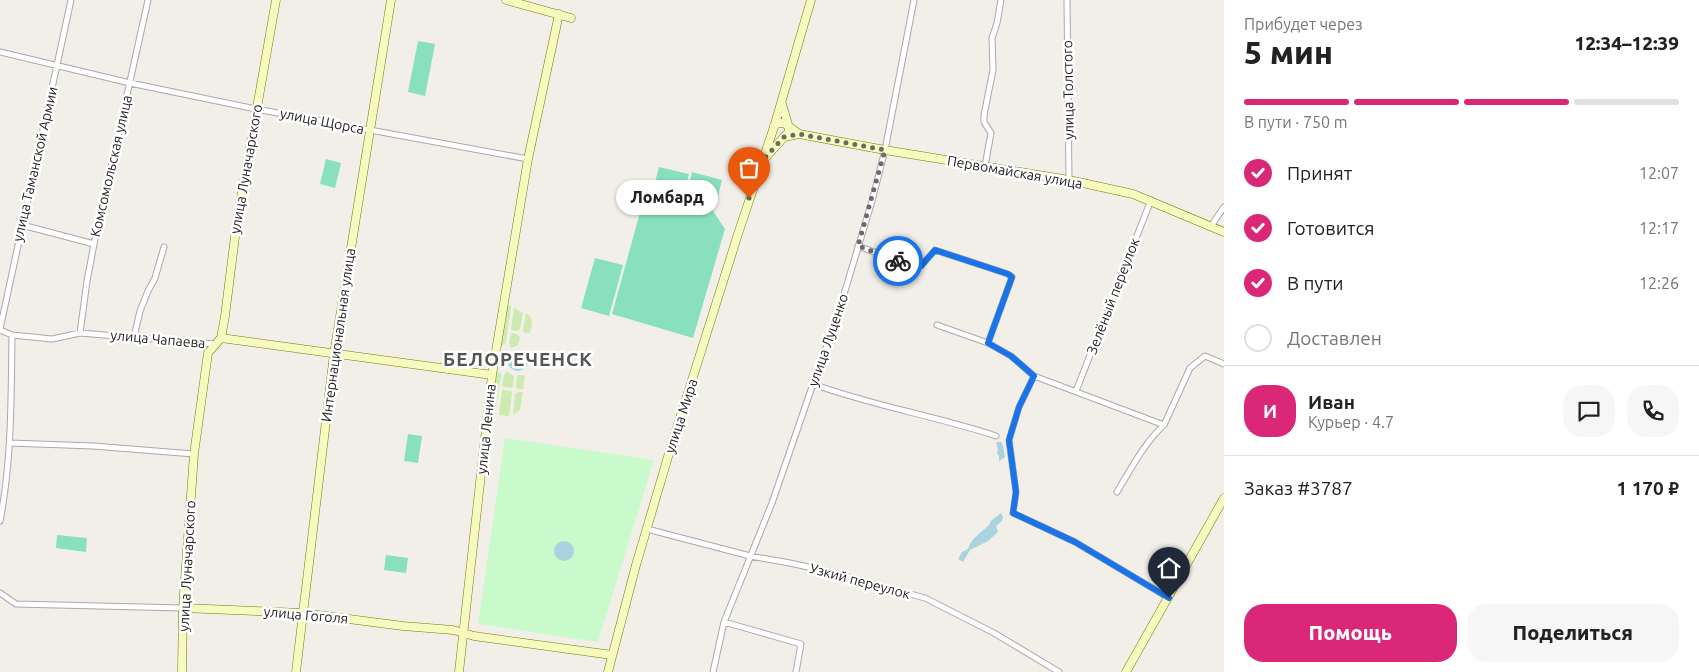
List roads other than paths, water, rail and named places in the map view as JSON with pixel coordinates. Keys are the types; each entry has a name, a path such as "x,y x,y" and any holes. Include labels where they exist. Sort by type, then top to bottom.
{"street":[{"name":"улица Таманской Армии","path":"0,329 71,0"},
{"name":"Комсомольская улица","path":"80,333 86,281 148,0"},
{"name":"улица Луначарского","path":"182,672 183,608 194,454 208,353 218,341 276,0"},
{"name":"Интернациональная улица","path":"296,672 334,354 391,0"},
{"path":"506,0 571,18"},
{"name":"улица Мира","path":"608,672 670,450 761,162 774,127 811,0"},
{"name":"улица Луценко","path":"713,672 724,622 772,503 838,314 885,150 914,0"},
{"path":"986,166 991,133 984,122 984,115 993,70 992,38 1001,0"},
{"name":"улица Толстого","path":"1067,0 1069,180"},
{"name":"улица Ленина","path":"459,672 492,375 528,158 561,15"},
{"name":"улица Щорса","path":"0,52 130,83 256,109 528,158"},
{"path":"781,102 787,124 789,132 781,138 774,134 774,127 778,122 787,124"},
{"name":"Первомайская улица","path":"787,124 799,134"},
{"name":"Первомайская улица","path":"784,137 799,134 1069,180 1134,194 1224,232"},
{"name":"улица Мира","path":"761,162 784,137"},
{"name":"Зелёный переулок","path":"1076,391 1151,200"},
{"path":"1211,226 1224,207"},
{"path":"22,224 94,244"},
{"path":"858,246 911,266 921,266 935,250 1008,274 1012,277 988,343"},
{"path":"134,337 140,310 156,278 164,247"},
{"path":"937,325 988,343 1011,356 1034,376 1164,425"},
{"name":"улица Чапаева","path":"0,329 12,335 52,339 80,333 218,341 492,375"},
{"path":"0,521 10,443 12,335"},
{"path":"1117,492 1157,431 1164,425 1190,368 1205,356 1224,364"},
{"path":"1034,376 1019,407 1007,439 1016,492 1013,513 1075,542 1169,598"},
{"path":"813,384 862,400 996,436"},
{"path":"10,443 93,446 194,454"},
{"path":"1126,672 1224,498"},
{"name":"Узкий переулок","path":"647,529 750,556 835,573 926,598 994,633 1059,672"},
{"name":"улица Гоголя","path":"0,593 16,604 302,612 403,626 453,630 612,655"},
{"path":"724,622 801,644 796,672"}],"water":[{"path":"518,351 525,354 528,361 525,368 518,371 511,368 508,361 511,354"},
{"path":"996,442 1001,442 1005,457 999,461 998,449"},
{"path":"1001,513 1002,521 996,526 998,532 988,541 970,550 963,562 958,559 962,552 968,549 974,539"},
{"path":"564,541 571,544 574,551 571,558 564,561 557,558 554,551 557,544"}],"place":[{"name":"Ломбард","path":"749,198"}],"district":[{"name":"БЕЛОРЕЧЕНСК","path":"518,359"}]}
